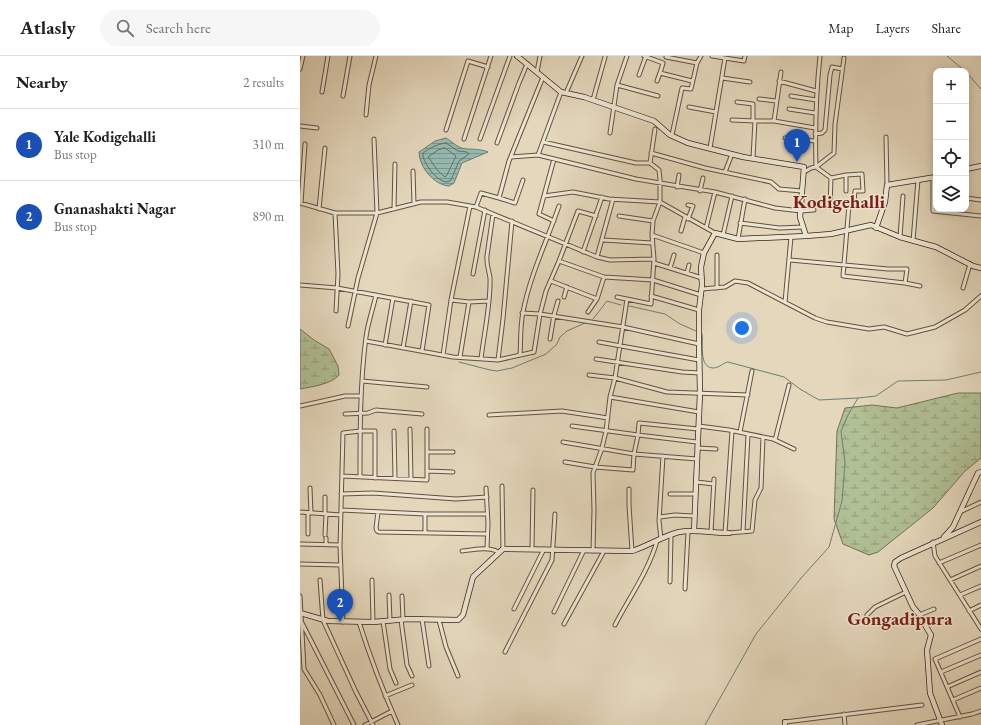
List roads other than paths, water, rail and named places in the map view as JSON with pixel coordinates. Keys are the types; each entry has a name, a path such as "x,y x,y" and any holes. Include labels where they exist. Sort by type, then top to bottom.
{"street":[{"path":"300,69 303,56"},
{"path":"322,92 328,56"},
{"path":"343,96 350,56"},
{"path":"366,115 369,86 376,56"},
{"path":"464,139 491,56"},
{"path":"480,139 510,56"},
{"path":"517,56 564,93 593,100 654,121 672,135 688,143 732,154 804,168 800,216 806,236"},
{"path":"537,72 540,56"},
{"path":"538,156 564,93 582,56"},
{"path":"610,133 617,85 627,56"},
{"path":"639,75 645,56 663,63"},
{"path":"658,81 666,56 696,63"},
{"path":"672,135 682,88 691,89 696,63 701,56"},
{"path":"712,56 744,61 745,56"},
{"path":"816,167 815,112 820,56"},
{"path":"593,100 605,57"},
{"path":"710,148 725,58"},
{"path":"803,173 816,167 834,153 835,124 844,58"},
{"path":"446,130 468,61 488,67"},
{"path":"497,143 527,64"},
{"path":"815,134 822,133 825,130 832,66 842,69"},
{"path":"774,121 781,72"},
{"path":"660,73 692,81"},
{"path":"499,198 509,160 543,77"},
{"path":"722,78 750,82"},
{"path":"779,81 816,91"},
{"path":"617,85 658,96"},
{"path":"791,96 816,100"},
{"path":"759,99 776,101"},
{"path":"737,102 753,104 753,158"},
{"path":"689,107 716,112"},
{"path":"789,109 815,112"},
{"path":"732,120 774,121 815,128"},
{"path":"300,126 317,128"},
{"path":"650,163 655,129"},
{"path":"876,228 885,202 887,185 886,137"},
{"path":"348,326 355,291 376,213 374,138"},
{"path":"785,138 815,141"},
{"path":"543,142 636,163 650,163 659,170 660,202 653,221 652,235 654,261 651,304 617,297"},
{"path":"305,144 300,203 335,213 376,213 421,202 447,202 476,207 597,257 610,260 654,261 670,268 702,278"},
{"path":"319,209 325,148"},
{"path":"651,153 705,168 770,182 779,189 802,191"},
{"path":"725,172 732,154"},
{"path":"511,157 538,156 660,184 715,192 775,208 801,211 814,210"},
{"path":"554,159 539,214 554,221"},
{"path":"394,209 396,164"},
{"path":"969,168 981,166"},
{"path":"816,167 831,178 862,174 863,191 855,191 854,202 849,205 830,207 831,178"},
{"path":"413,171 414,204"},
{"path":"677,187 679,175"},
{"path":"846,175 846,191"},
{"path":"887,185 933,177"},
{"path":"700,191 703,178"},
{"path":"476,207 481,193 515,203 523,180"},
{"path":"913,241 918,180"},
{"path":"544,196 573,192 602,198 660,202 715,233 738,239 791,238 831,234 871,225 900,237 936,247 981,268"},
{"path":"706,228 715,192"},
{"path":"723,236 732,196"},
{"path":"900,237 903,196"},
{"path":"583,252 602,198"},
{"path":"969,198 981,200"},
{"path":"597,257 603,240 613,199"},
{"path":"738,239 745,200"},
{"path":"688,204 693,206 688,219"},
{"path":"849,205 844,276 920,286"},
{"path":"443,355 451,300 470,206"},
{"path":"520,355 522,313 533,274 560,206"},
{"path":"473,274 485,210"},
{"path":"366,341 443,355 481,359 498,360 534,352 540,314 546,291 578,211 596,216"},
{"path":"943,212 981,216"},
{"path":"335,213 337,238 336,311"},
{"path":"481,359 490,277 486,262 493,214"},
{"path":"620,216 653,221"},
{"path":"681,231 685,217"},
{"path":"498,360 512,222"},
{"path":"740,223 779,228 803,227"},
{"path":"694,531 697,442 699,428 699,344 702,267 704,253 715,233"},
{"path":"652,235 704,253"},
{"path":"786,302 791,238"},
{"path":"603,240 652,243"},
{"path":"670,268 674,255"},
{"path":"717,255 717,288"},
{"path":"790,260 888,269 907,268 905,283"},
{"path":"559,261 604,277 653,280 701,295"},
{"path":"687,273 689,264"},
{"path":"963,288 970,264"},
{"path":"588,312 597,299 604,277"},
{"path":"550,281 597,299"},
{"path":"702,289 725,287 735,281 748,283 815,318 827,322 869,329 884,327 907,334 935,327 965,310 981,296"},
{"path":"300,285 337,288 429,305 422,351"},
{"path":"564,297 567,287"},
{"path":"360,477 360,413 362,381 366,341 376,295"},
{"path":"651,296 700,310"},
{"path":"385,345 393,298"},
{"path":"593,550 593,473 602,448 606,431 610,397 615,378 627,299"},
{"path":"451,300 470,302 488,301"},
{"path":"403,348 411,301"},
{"path":"550,339 558,301"},
{"path":"460,357 470,302"},
{"path":"522,313 554,315 623,327 699,344"},
{"path":"599,342 699,360"},
{"path":"596,359 682,372 700,373"},
{"path":"740,432 752,371"},
{"path":"589,375 615,378 667,392 700,392 748,395"},
{"path":"362,381 427,387"},
{"path":"775,440 789,385"},
{"path":"300,406 345,396 361,396"},
{"path":"610,397 699,412"},
{"path":"345,414 368,413 376,410 422,414"},
{"path":"489,415 562,411 608,418"},
{"path":"565,462 595,467 633,470 639,423 740,432 775,440 794,449"},
{"path":"572,426 638,436 697,442"},
{"path":"342,476 427,480 427,429"},
{"path":"410,430 411,479"},
{"path":"343,622 340,545 343,433 375,431 375,478"},
{"path":"394,431 395,478"},
{"path":"727,533 732,431"},
{"path":"743,532 748,435"},
{"path":"462,551 487,549 553,549 632,551 671,535 694,531 727,533 752,531 755,500 761,488 763,437"},
{"path":"563,442 634,454 697,459"},
{"path":"697,448 716,449"},
{"path":"427,452 453,452"},
{"path":"615,625 646,568 659,540 663,456"},
{"path":"427,471 453,472"},
{"path":"943,538 953,528 979,478 978,473 981,472"},
{"path":"712,532 714,479"},
{"path":"696,482 714,484"},
{"path":"300,613 328,622 458,620 463,615 473,578 501,550 502,486"},
{"path":"308,534 310,488"},
{"path":"486,488 487,549"},
{"path":"629,489 632,551"},
{"path":"532,549 533,490"},
{"path":"341,494 373,493 456,499 487,497"},
{"path":"670,494 695,494"},
{"path":"325,497 326,544"},
{"path":"960,512 981,502"},
{"path":"341,510 425,514 487,514"},
{"path":"300,512 341,515"},
{"path":"378,512 377,531 487,534"},
{"path":"425,514 425,533"},
{"path":"505,652 552,560 555,514"},
{"path":"660,517 675,515 694,516"},
{"path":"942,723 930,693 927,650 931,634 913,607 894,566 895,562 901,558 933,542 981,522"},
{"path":"685,589 688,532"},
{"path":"670,582 671,535"},
{"path":"933,542 935,556 981,629"},
{"path":"300,544 340,545"},
{"path":"939,563 981,545"},
{"path":"514,609 544,549"},
{"path":"554,612 584,550"},
{"path":"564,624 604,551"},
{"path":"300,564 341,565"},
{"path":"950,580 981,566"},
{"path":"320,580 322,620 372,723"},
{"path":"372,580 373,622"},
{"path":"960,595 981,586"},
{"path":"867,615 876,607 906,592"},
{"path":"389,595 390,621"},
{"path":"300,596 304,669 320,695 334,725"},
{"path":"402,596 402,620 407,665 412,676"},
{"path":"969,610 981,605"},
{"path":"919,615 934,609"},
{"path":"422,620 429,666"},
{"path":"439,620 446,647 458,676"},
{"path":"383,621 390,669 396,683"},
{"path":"977,622 981,621"},
{"path":"301,622 309,634 354,725"},
{"path":"359,622 368,652 398,725"},
{"path":"960,717 935,659 981,639"},
{"path":"941,672 981,655"},
{"path":"947,687 981,672"},
{"path":"385,696 412,685"},
{"path":"953,700 981,688"},
{"path":"785,723 844,714 922,705"},
{"path":"365,725 372,723 392,711"},
{"path":"918,725 942,723 981,711"},
{"path":"844,714 845,725"}],"water":[{"path":"446,138 461,148 488,152 462,163 454,183 449,186 443,185 428,174 422,164 419,152 435,141"}],"waterway":[{"path":"947,56 961,68"},
{"path":"969,75 981,89"},
{"path":"593,319 607,301 621,305"},
{"path":"629,306 665,314 680,324 696,331"},
{"path":"459,362 497,371 512,368 546,354 557,344 560,337 567,331 585,323"},
{"path":"702,334 703,359 708,367 715,368 728,362 784,377 800,389 819,400 876,396 898,381 946,380 981,372"},
{"path":"705,725 756,634 802,577 829,547 842,501 845,463 841,431 858,398"}],"place":[{"name":"Yale Kodigehalli","path":"797,162"},
{"name":"Gnanashakti Nagar","path":"340,622"}],"district":[{"name":"Kodigehalli","path":"839,201"},
{"name":"Gongadipura","path":"900,618"}]}
